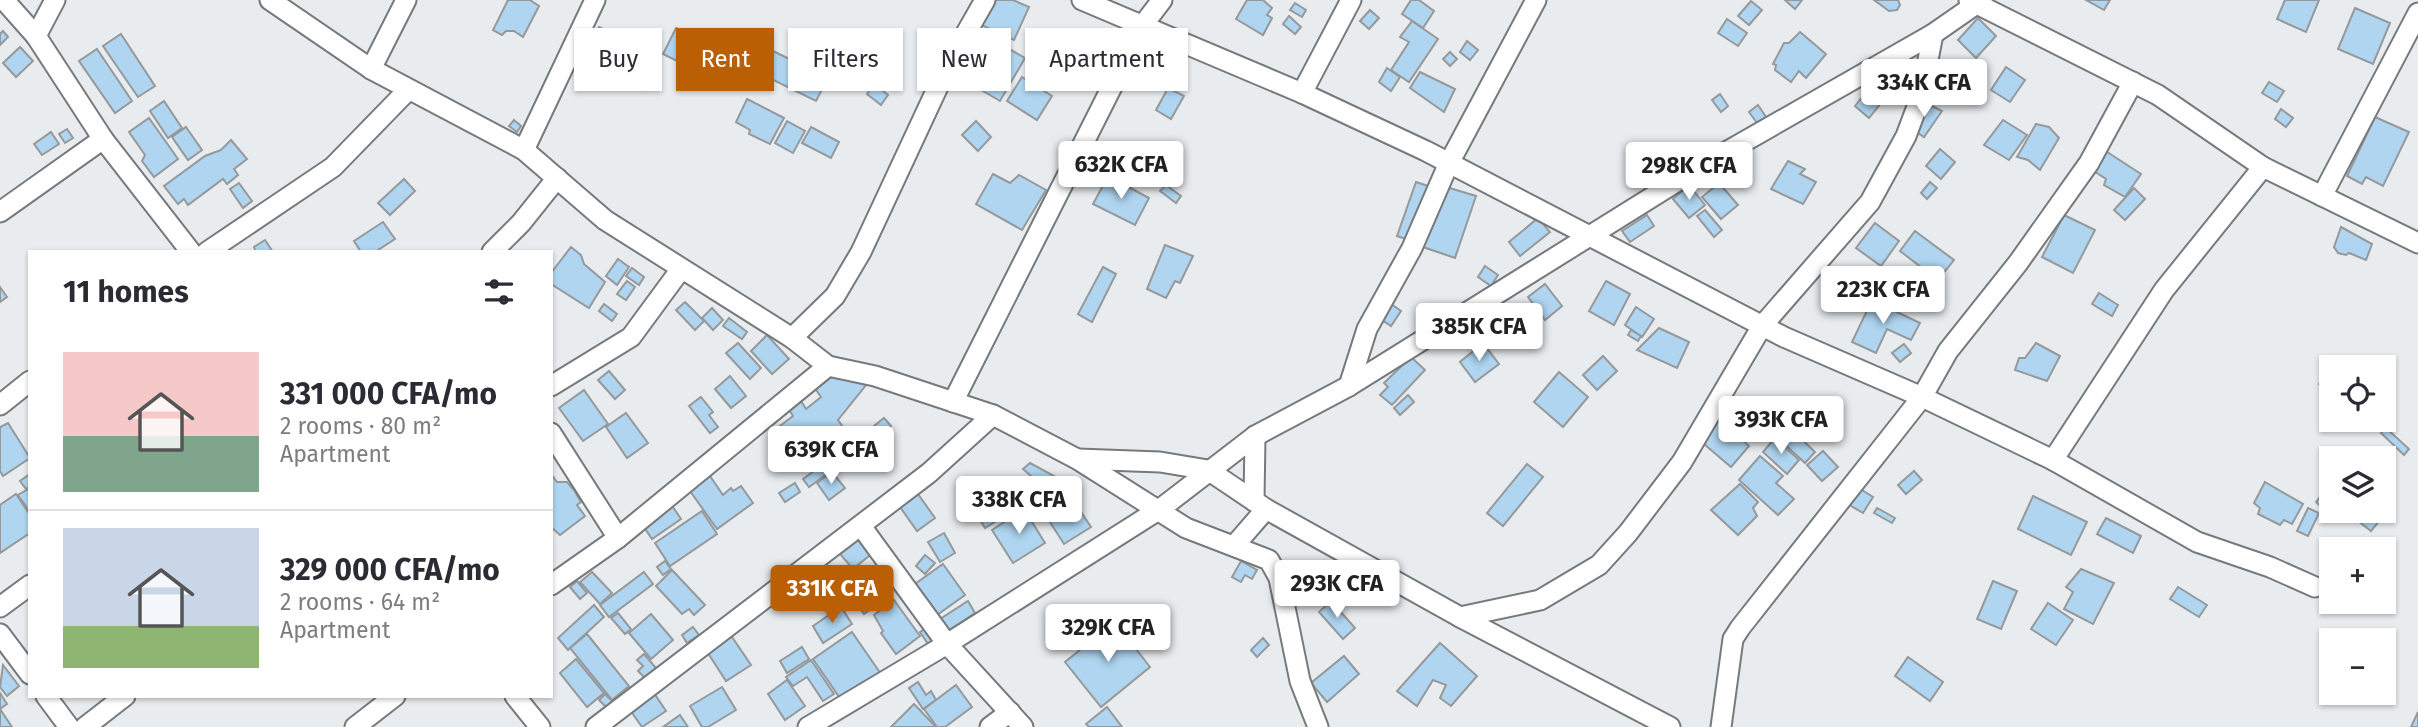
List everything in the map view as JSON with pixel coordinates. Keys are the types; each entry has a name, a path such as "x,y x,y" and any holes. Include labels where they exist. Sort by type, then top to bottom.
{"street":[{"path":"1,0 36,36 103,139 189,250"},
{"path":"36,36 55,0"},
{"path":"270,0 371,69 524,150 605,220 792,338 828,366 875,376 993,415 1077,459 1160,509 1186,528 1269,560 1274,565 1300,681 1318,727"},
{"path":"371,69 406,0"},
{"path":"524,150 595,0"},
{"path":"792,338 835,296 861,252 949,63 985,0"},
{"path":"1082,0 1302,93 1762,326 1922,397 2053,460 2197,541 2270,567 2315,587"},
{"path":"953,402 1143,25 1162,0"},
{"path":"1302,93 1351,0"},
{"path":"1349,386 1367,329 1412,248 1448,165 1536,0"},
{"path":"808,727 947,644 1160,509 1255,436 1349,386 1705,164 1933,34 1976,1 2158,95 2263,167 2418,243"},
{"path":"2322,196 2418,13"},
{"path":"1460,617 1540,600 1599,565 1628,533 1682,462 1762,326 1870,202 1914,116 1921,96 1933,34"},
{"path":"1721,727 1733,639 1922,397 1948,351 2018,262 2089,163 2133,82"},
{"path":"210,250 333,167 408,90"},
{"path":"0,212 103,139"},
{"path":"2053,460 2164,290 2263,167"},
{"path":"494,250 521,223 557,178"},
{"path":"553,385 631,337 681,269"},
{"path":"553,584 618,538 828,366"},
{"path":"0,405 28,383"},
{"path":"596,727 929,473 993,415"},
{"path":"553,436 618,538"},
{"path":"1234,545 1260,505 1255,436"},
{"path":"1077,459 1160,462 1208,470 1260,505 1460,617 1670,727"},
{"path":"861,526 947,644 1023,727"},
{"path":"0,607 28,587"},
{"path":"0,634 28,671"},
{"path":"48,698 69,727"},
{"path":"85,727 122,698"},
{"path":"355,727 392,698"},
{"path":"517,698 540,727"},
{"path":"990,727 1010,712"}],"building":[{"path":"508,0 530,0 539,6 523,37 514,31 506,31 502,35 493,30"},
{"path":"987,0 1013,0 1029,7 1014,40 1011,39 1011,28 988,28 977,23"},
{"path":"1247,0 1263,0 1272,8 1267,15 1272,18 1263,35 1236,19"},
{"path":"1411,0 1419,0 1434,11 1423,28 1402,14"},
{"path":"1785,0 1802,0 1795,9"},
{"path":"1874,0 1898,0 1900,5 1897,10 1889,11"},
{"path":"2086,0 2110,0 2104,10"},
{"path":"2285,0 2319,0 2306,32 2277,19"},
{"path":"1751,1 1762,10 1749,25 1738,16"},
{"path":"1295,3 1306,10 1302,17 1290,10"},
{"path":"2355,8 2390,23 2373,64 2338,49"},
{"path":"1370,10 1379,18 1369,29 1360,21"},
{"path":"1289,16 1301,27 1295,34 1283,24"},
{"path":"1978,18 1996,36 1976,58 1958,40"},
{"path":"1727,19 1747,33 1738,46 1718,33"},
{"path":"1412,21 1438,39 1409,82 1391,70 1409,42 1400,37"},
{"path":"676,28 676,60 663,54"},
{"path":"3,31 8,37 0,45 0,34"},
{"path":"1800,32 1826,54 1806,78 1799,71 1791,82 1775,70 1776,65 1773,64 1784,43 1789,43"},
{"path":"121,34 155,86 138,97 103,46"},
{"path":"1467,41 1478,50 1470,60 1460,52"},
{"path":"20,47 33,61 16,77 3,63"},
{"path":"97,49 132,101 115,113 79,61"},
{"path":"1011,50 1025,58 1011,82"},
{"path":"774,51 788,58 788,87 774,80"},
{"path":"1450,52 1457,59 1450,66 1443,59"},
{"path":"2006,67 2025,80 2010,102 1991,90"},
{"path":"1387,68 1400,77 1391,91 1379,82"},
{"path":"1420,72 1455,89 1444,112 1410,88"},
{"path":"1022,77 1025,79 1025,91 1044,91 1052,96 1037,120 1007,101"},
{"path":"2269,82 2284,91 2277,102 2262,93"},
{"path":"1871,86 1885,98 1869,118 1855,106"},
{"path":"796,91 821,91 816,101"},
{"path":"869,91 883,91 888,95 881,105 867,94"},
{"path":"983,91 1006,91 1000,101"},
{"path":"1166,91 1184,96 1171,119 1156,110"},
{"path":"1720,94 1728,106 1721,112 1712,100"},
{"path":"747,99 784,118 770,144 749,134 750,130 736,122"},
{"path":"164,101 182,128 168,138 150,111"},
{"path":"1923,102 1942,111 1924,137 1906,125"},
{"path":"1758,105 1766,117 1757,123 1749,112"},
{"path":"2281,109 2293,118 2286,127 2275,119"},
{"path":"2375,117 2409,132 2383,186 2366,177 2362,184 2347,176"},
{"path":"149,118 178,159 154,177 142,161 145,155 129,132"},
{"path":"514,120 521,126 517,132 509,126"},
{"path":"2003,120 2027,135 2009,160 1984,145"},
{"path":"787,121 805,131 793,153 775,143"},
{"path":"976,121 991,137 978,151 962,135"},
{"path":"2036,124 2049,127 2059,138 2040,170 2028,160 2017,157"},
{"path":"186,127 202,150 188,160 172,137"},
{"path":"811,127 839,142 831,158 802,143"},
{"path":"67,129 73,138 65,143 59,134"},
{"path":"51,132 59,144 42,155 34,144"},
{"path":"231,140 247,159 234,169 238,175 227,184 223,179 188,205 184,199 178,204 164,186 205,156 221,150"},
{"path":"1634,145 1647,159 1636,168 1629,161 1633,156 1628,150"},
{"path":"1103,148 1151,171 1144,186 1096,163"},
{"path":"2101,148 2141,174 2125,197 2104,185 2106,179 2083,164"},
{"path":"1940,149 1955,162 1941,179 1926,166"},
{"path":"1788,161 1805,169 1800,174 1816,182 1803,204 1771,189"},
{"path":"993,174 1010,183 1019,175 1046,190 1022,230 976,204"},
{"path":"1108,176 1149,198 1135,225 1093,204"},
{"path":"404,179 415,191 390,215 378,203"},
{"path":"1416,182 1431,187 1412,241 1397,236"},
{"path":"1930,182 1937,188 1927,199 1921,193"},
{"path":"239,183 252,201 243,208 230,189"},
{"path":"1719,183 1738,205 1721,219 1702,197"},
{"path":"1166,185 1181,196 1176,203 1160,191"},
{"path":"1689,185 1705,205 1689,218 1673,199"},
{"path":"1443,186 1476,196 1455,258 1423,247"},
{"path":"2134,188 2145,199 2125,220 2114,210"},
{"path":"1705,210 1722,230 1714,237 1697,216"},
{"path":"1647,215 1654,226 1630,242 1622,231"},
{"path":"2064,215 2095,230 2073,273 2042,257"},
{"path":"1538,218 1550,232 1520,256 1509,242"},
{"path":"383,222 395,239 378,250 360,250 354,241"},
{"path":"1875,223 1899,241 1881,266 1856,248"},
{"path":"2341,227 2372,244 2366,260 2349,253 2338,253 2334,247"},
{"path":"1915,231 1954,260 1938,280 1900,251"},
{"path":"265,240 272,250 255,250 254,247"},
{"path":"1165,245 1193,256 1180,283 1175,281 1166,298 1147,289"},
{"path":"571,247 581,255 584,264 605,282 589,308 553,285 553,270"},
{"path":"618,259 629,267 617,285 606,276"},
{"path":"1485,266 1498,275 1491,286 1478,277"},
{"path":"1103,267 1116,274 1092,322 1078,314"},
{"path":"632,268 644,277 639,285 626,276"},
{"path":"627,281 635,287 626,300 617,294"},
{"path":"1606,281 1630,294 1614,325 1589,311"},
{"path":"1545,284 1562,306 1545,320 1528,297"},
{"path":"0,287 7,297 0,302"},
{"path":"1840,287 1862,296 1856,311 1833,301"},
{"path":"2099,293 2118,305 2112,316 2092,304"},
{"path":"1872,300 1920,323 1911,340 1887,329 1876,353 1852,342"},
{"path":"1387,301 1401,311 1391,326 1376,316"},
{"path":"685,302 704,321 695,330 676,310"},
{"path":"604,304 617,314 612,321 599,311"},
{"path":"1636,307 1654,319 1642,337 1625,325"},
{"path":"712,308 723,320 713,330 702,318"},
{"path":"729,318 747,332 742,339 723,326"},
{"path":"1659,328 1689,342 1677,368 1637,350"},
{"path":"1631,330 1641,336 1638,341 1628,335"},
{"path":"767,335 789,359 772,374 751,351"},
{"path":"738,343 761,368 750,379 726,353"},
{"path":"1483,343 1499,364 1475,382 1460,362"},
{"path":"2036,343 2060,356 2047,381 2015,370 2019,358 2025,358"},
{"path":"1904,344 1911,353 1900,362 1892,353"},
{"path":"1603,356 1617,371 1597,390 1583,375"},
{"path":"1411,357 1425,370 1392,405 1380,395 1388,387 1384,383"},
{"path":"823,365 866,385 838,420 848,434 829,446 827,442 810,453 814,459 804,466 776,429 793,416 782,399 794,390 806,409 821,397 807,377"},
{"path":"609,371 625,390 615,399 598,380"},
{"path":"1559,372 1588,397 1563,427 1534,402"},
{"path":"730,376 746,396 731,408 715,389"},
{"path":"584,390 608,424 583,441 559,408"},
{"path":"1408,395 1414,402 1400,415 1394,408"},
{"path":"701,397 713,412 709,415 718,427 710,433 689,406"},
{"path":"1710,412 1749,446 1731,467 1691,433"},
{"path":"626,413 648,443 627,458 606,427"},
{"path":"884,418 891,426 870,444 863,435"},
{"path":"8,423 28,455 28,459 3,476 0,471 0,427"},
{"path":"1790,428 1815,452 1805,463 1779,439"},
{"path":"2390,432 2409,449 2404,455 2381,433"},
{"path":"1775,438 1799,460 1787,474 1763,452"},
{"path":"827,445 832,453 819,463 813,455"},
{"path":"1823,451 1838,467 1822,481 1807,465"},
{"path":"836,455 842,463 809,487 803,479"},
{"path":"1760,456 1783,476 1776,483 1794,499 1778,515 1739,480"},
{"path":"1030,463 1054,476 1059,484 1016,511 1006,498 1031,476 1023,469"},
{"path":"1527,464 1543,477 1503,526 1487,513"},
{"path":"1914,471 1922,480 1906,494 1898,485"},
{"path":"832,472 845,488 829,500 817,483"},
{"path":"28,475 28,488 26,489 20,481"},
{"path":"710,476 723,495 731,488 733,491 741,486 753,503 717,529 690,491"},
{"path":"553,477 557,482 567,482 574,490 581,502 577,505 585,516 560,535 553,529"},
{"path":"2265,482 2303,504 2292,524 2284,520 2280,525 2258,514 2260,508 2254,503"},
{"path":"795,483 800,492 785,502 779,493"},
{"path":"1851,483 1873,497 1863,513 1841,500"},
{"path":"988,484 1006,515 985,528 966,497"},
{"path":"1740,484 1758,502 1753,508 1757,516 1738,535 1711,510"},
{"path":"1065,488 1091,527 1064,544 1039,505"},
{"path":"28,489 28,509 18,495"},
{"path":"16,494 28,512 28,534 0,553 0,505"},
{"path":"918,494 935,518 917,531 900,507"},
{"path":"2033,496 2087,522 2071,555 2018,529"},
{"path":"666,497 681,519 652,539 637,517"},
{"path":"1877,508 1895,518 1892,523 1874,513"},
{"path":"2308,508 2319,513 2308,536 2297,531"},
{"path":"1024,509 1045,543 1013,563 992,530"},
{"path":"702,511 717,534 670,566 655,543"},
{"path":"2106,518 2141,536 2133,553 2097,534"},
{"path":"2361,523 2378,523 2371,531"},
{"path":"944,533 955,553 940,562 928,542"},
{"path":"858,540 870,555 853,569 840,554"},
{"path":"925,555 935,563 925,574 916,566"},
{"path":"665,561 671,569 663,575 657,567"},
{"path":"1241,561 1257,570 1252,579 1245,575 1241,582 1232,577"},
{"path":"943,564 965,595 923,625 901,594"},
{"path":"2081,569 2114,583 2093,624 2064,609 2073,592 2066,587"},
{"path":"672,570 705,605 694,615 689,609 682,614 656,586"},
{"path":"592,572 612,593 600,604 580,582"},
{"path":"644,572 653,584 609,617 600,605"},
{"path":"877,574 891,593 864,614 851,596"},
{"path":"577,581 587,593 580,599 570,587"},
{"path":"1993,581 2017,591 2001,629 1977,619"},
{"path":"2178,587 2207,605 2199,617 2170,599"},
{"path":"894,600 920,636 896,654 881,633 883,631 874,615"},
{"path":"968,601 975,613 928,644 920,632"},
{"path":"1331,601 1355,628 1343,639 1319,612"},
{"path":"2048,603 2073,620 2056,645 2031,629"},
{"path":"594,605 604,617 568,650 558,638"},
{"path":"841,607 852,624 823,643 813,626"},
{"path":"618,613 631,629 625,634 611,618"},
{"path":"651,614 673,640 651,659 629,633"},
{"path":"1115,622 1150,667 1101,707 1065,662"},
{"path":"693,627 699,635 687,643 682,635"},
{"path":"852,632 883,677 844,704 813,659"},
{"path":"587,634 629,686 612,700 570,648"},
{"path":"730,634 751,665 726,681 706,650"},
{"path":"1263,638 1269,645 1257,657 1251,650"},
{"path":"1440,643 1477,676 1451,706 1440,698 1446,685 1433,680 1417,706 1397,691"},
{"path":"802,647 809,659 787,673 780,661"},
{"path":"644,654 656,668 645,678 638,671 643,666 637,660"},
{"path":"1344,656 1359,674 1327,702 1311,683"},
{"path":"1908,657 1943,682 1930,701 1895,676"},
{"path":"576,659 604,693 587,707 560,673"},
{"path":"811,660 834,694 823,701 807,677 793,686 786,677"},
{"path":"3,665 19,686 7,696 0,687"},
{"path":"787,680 805,706 785,720 768,694"},
{"path":"918,682 926,695 931,691 936,700 923,709 909,688"},
{"path":"956,685 972,707 945,727 937,727 924,709"},
{"path":"722,687 736,710 708,727 702,727 690,706"},
{"path":"652,690 666,711 642,727 628,707"},
{"path":"0,693 7,704 0,709"},
{"path":"605,694 613,702 607,708 599,700"},
{"path":"914,704 936,727 891,727"},
{"path":"1107,707 1122,727 1089,727 1086,724"},
{"path":"0,709 12,727 0,727"},
{"path":"2418,712 2418,727 2411,727"},
{"path":"680,715 688,727 663,727"}]}
